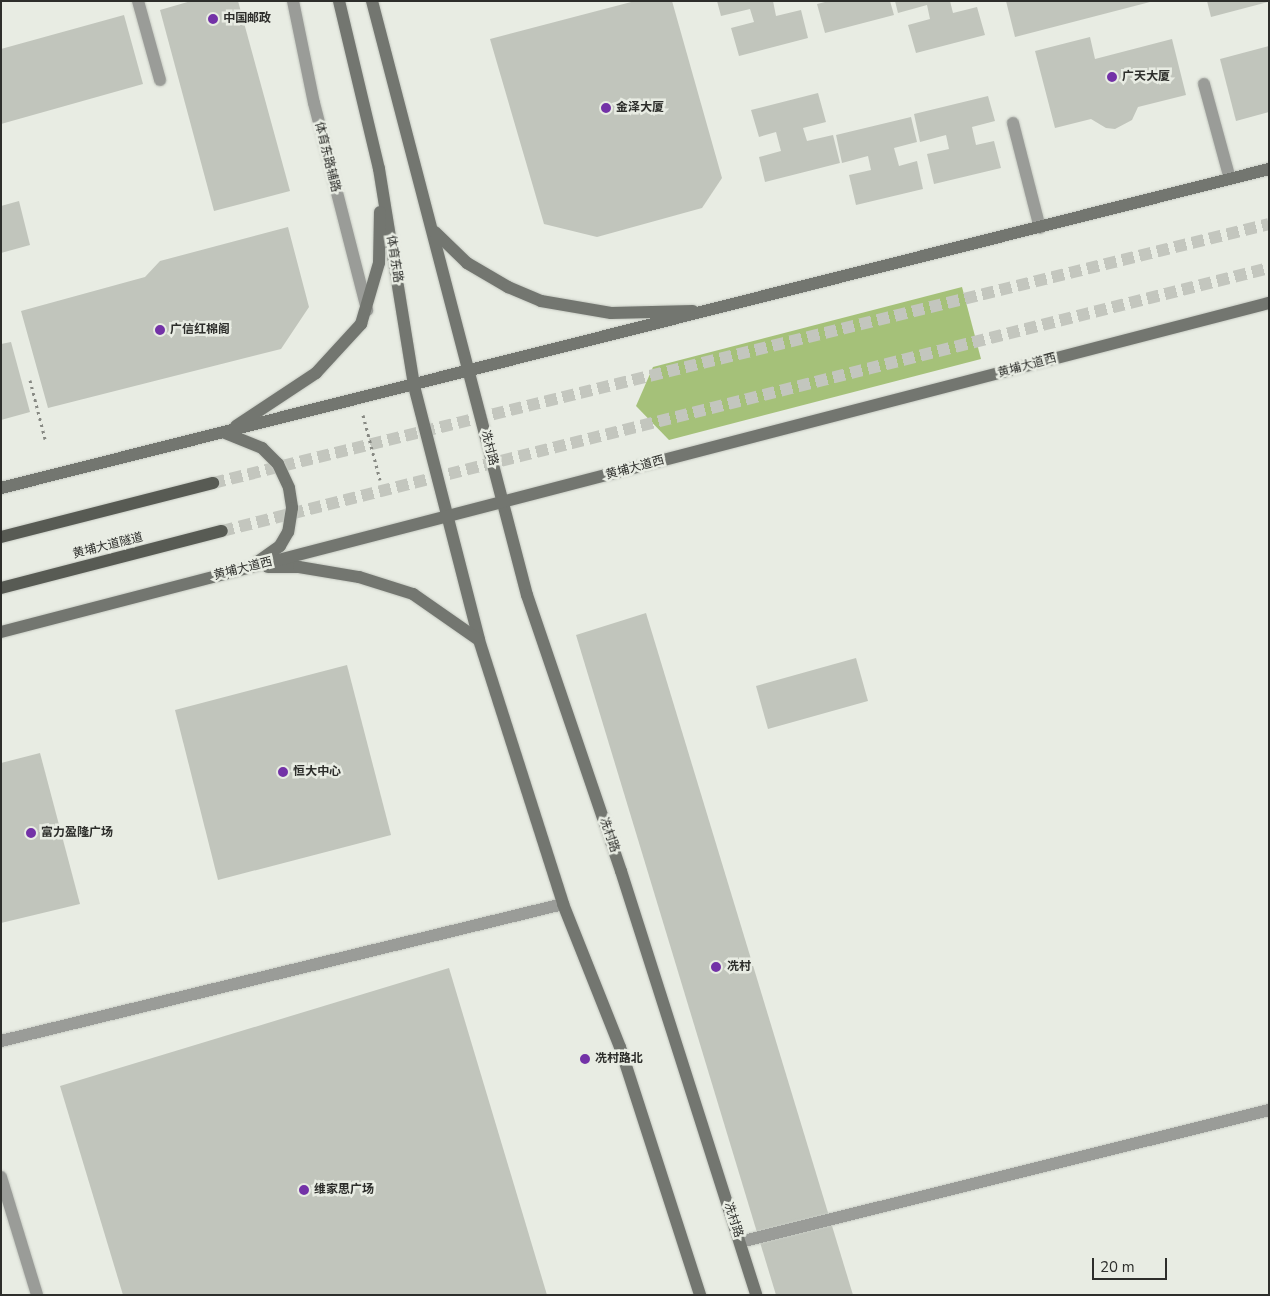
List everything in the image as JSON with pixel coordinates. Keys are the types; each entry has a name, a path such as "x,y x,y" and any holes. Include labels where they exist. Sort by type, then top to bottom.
{"main road":[{"name":"体育东路","path":"339,1 379,169 414,386 450,516"},
{"path":"372,1 435,232 470,372"},
{"path":"225,433 316,373 367,312 379,263 379,169"},
{"path":"1,488 716,311 1269,169"},
{"path":"435,232 467,263 508,287 565,308 611,313 716,311"},
{"name":"黄埔大道西","path":"1,632 1269,304"},
{"name":"冼村路","path":"470,372 527,595 621,871 756,1295"},
{"path":"225,433 262,448 278,464 289,488 292,508 288,532 280,546 251,567"},
{"path":"1,537 212,483"},
{"path":"450,516 479,640 563,904 609,1015 700,1295"},
{"name":"黄埔大道隧道","path":"1,588 222,531"},
{"path":"251,567 299,567 359,577 413,594 479,640"}],"street":[{"path":"138,1 160,80"},
{"name":"体育东路辅路","path":"293,1 314,103 367,312"},
{"path":"1204,84 1230,179"},
{"path":"1013,122 1040,228"},
{"path":"1,1041 563,904"},
{"path":"740,1242 1269,1110"},
{"path":"1,1177 37,1295"}],"path":[{"path":"30,380 45,439"},
{"path":"362,412 380,480"}],"green space":[{"path":"962,287 981,359 669,440 636,406 653,367"}],"building":[{"path":"191,1 238,1 290,191 214,211 160,10"},
{"name":"金泽大厦","path":"635,1 672,1 722,178 702,208 597,237 544,224 490,39"},
{"path":"717,1 773,1 776,16 801,10 808,38 739,56 731,28 754,22 750,9 721,16"},
{"path":"829,1 890,1 894,15 825,33 817,4"},
{"path":"895,1 950,1 953,13 977,7 985,35 916,53 908,25 930,19 927,5 898,13"},
{"path":"1006,1 1150,1 1150,2 1015,37"},
{"path":"1207,1 1268,1 1268,2 1211,17"},
{"path":"124,15 143,84 1,124 1,49"},
{"name":"广天大厦","path":"1090,37 1095,59 1172,39 1186,95 1138,107 1132,120 1115,129 1106,128 1091,119 1055,128 1035,51"},
{"path":"1269,46 1269,112 1236,121 1220,59"},
{"path":"818,93 826,122 803,128 807,141 833,135 840,163 765,182 759,157 781,151 776,132 759,137 751,110"},
{"path":"988,96 995,121 972,127 976,145 994,141 1001,168 934,184 927,154 949,149 946,135 920,142 914,114"},
{"path":"911,117 917,142 894,148 899,166 917,161 923,189 856,205 849,175 871,170 868,156 842,163 836,135"},
{"path":"19,201 30,245 1,253 1,206"},
{"name":"广信红棉阁","path":"288,227 309,307 281,349 48,408 21,311 145,277 160,261"},
{"path":"11,342 30,412 1,420 1,344"},
{"name":"冼村","path":"646,613 853,1295 776,1295 576,635"},
{"path":"856,658 868,701 768,729 756,686"},
{"name":"恒大中心","path":"347,665 391,835 218,880 175,710"},
{"name":"富力盈隆广场","path":"40,753 80,904 1,923 1,763"},
{"name":"维家思广场","path":"449,968 547,1295 123,1295 60,1086"}],"tunnel":[{"path":"213,483 1269,224"},
{"path":"222,531 1269,268"}],"place":[{"name":"中国邮政","path":"213,19"},
{"name":"广天大厦","path":"1112,77"},
{"name":"金泽大厦","path":"606,108"},
{"name":"广信红棉阁","path":"160,330"},
{"name":"恒大中心","path":"283,772"},
{"name":"富力盈隆广场","path":"31,833"},
{"name":"冼村","path":"716,967"},
{"name":"冼村路北","path":"585,1059"},
{"name":"维家思广场","path":"304,1190"}]}
